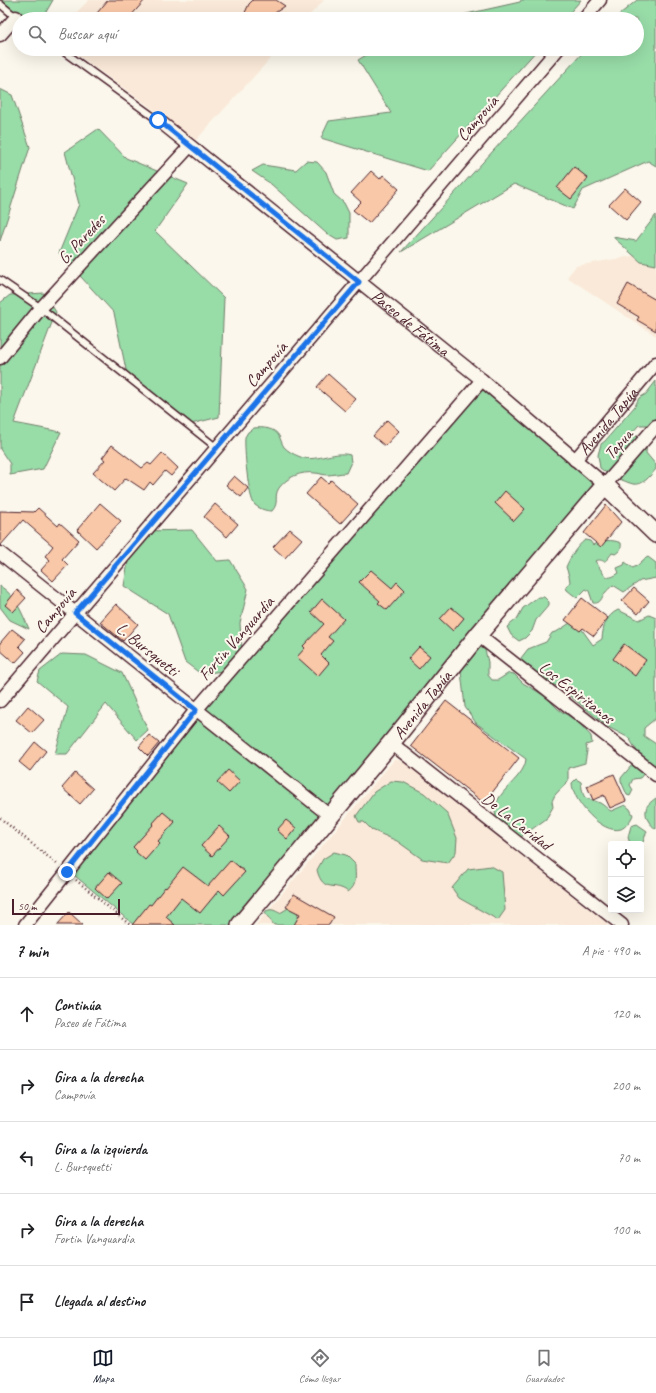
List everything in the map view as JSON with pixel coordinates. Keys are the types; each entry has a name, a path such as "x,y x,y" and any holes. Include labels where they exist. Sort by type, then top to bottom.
{"street":[{"path":"590,12 600,0"},
{"path":"0,35 12,24"},
{"name":"Campovía","path":"0,701 552,56"},
{"name":"Paseo de Fátima","path":"158,120 482,380 605,485 656,534"},
{"name":"G. Paredes","path":"0,358 41,308 190,146"},
{"name":"Avenida Tapúa","path":"575,460 656,363"},
{"name":"Fortin Vanguardia","path":"25,925 196,710 482,380"},
{"name":"Tapua","path":"605,485 656,426"},
{"name":"Avenida Tapúa","path":"240,925 391,743 478,635 605,485"},
{"name":"L. Bursquetti","path":"0,553 330,816"},
{"name":"Los Espiritanos","path":"478,635 656,775"},
{"name":"De La Caridad","path":"391,743 622,925"}],"lane":[{"path":"0,4 12,13"},
{"name":"Paseo de Fátima","path":"70,56 158,120"},
{"path":"0,280 41,308 217,448"}],"shaded area":[{"path":"89,0 324,0 313,12 77,12"},
{"path":"79,56 273,56 196,140"},
{"path":"643,254 656,260 656,336 567,277 576,266"},
{"path":"395,759 404,763 609,925 256,925"}],"green space":[{"path":"0,0 53,0 46,12 12,12 12,18"},
{"path":"521,0 581,0 570,12 475,12 520,2"},
{"path":"637,0 656,0 656,166 648,161 583,190 573,209 514,184 401,252 580,56 644,56 644,12 622,12"},
{"path":"365,56 532,56 428,171 321,138 329,121 391,113 358,60"},
{"path":"0,89 12,95 30,147 0,241"},
{"path":"98,129 126,158 188,184 155,231 224,298 219,417 187,425 128,379 114,313 59,253 79,204 65,152"},
{"path":"306,161 317,162 326,172 334,194 344,203 349,213 349,238 337,240 327,234 271,184 252,171 263,165 296,170"},
{"path":"656,215 656,265 641,262 613,237 636,241"},
{"path":"44,293 56,312 14,423 61,432 43,469 10,475 10,464 0,449 0,303 10,295"},
{"path":"482,380 605,485 231,925 134,925 68,870 230,670 201,674 185,662 168,614 124,586 130,549 143,531 192,530 217,561 230,560 248,589 240,623 242,656"},
{"path":"656,381 656,426 639,425 630,435 642,437 647,440 646,453 656,465 656,469 646,480 637,484 614,479 600,468 598,455 601,444 635,406 639,398 646,394"},
{"path":"254,428 264,428 275,431 284,447 298,456 311,459 344,454 350,455 351,462 346,473 327,475 305,473 290,478 282,484 277,491 276,505 272,511 263,510 255,505 253,501 250,493 247,473 245,437 248,432"},
{"path":"585,540 590,541 593,545 607,541 621,543 621,548 619,551 615,554 612,553 605,561 595,561 605,576 610,577 619,573 617,568 624,565 625,562 633,568 648,557 656,563 656,578 640,581 624,592 613,585 598,603 593,603 589,591 586,589 577,598 567,590 566,587 570,582 566,567 574,552"},
{"path":"0,586 6,590 14,600 29,629 10,620 0,607"},
{"path":"538,597 544,597 549,602 549,605 536,620 532,631 525,638 519,641 511,635 507,627 517,619 523,608"},
{"path":"618,610 639,620 649,615 656,618 656,718 644,728 644,736 656,744 656,775 641,758 629,738 608,727 559,687 535,677 523,665 521,658 528,649 546,642 552,633 558,631 573,621 578,624 593,645 602,639 603,630 608,618"},
{"path":"480,647 485,650 488,662 488,675 492,680 498,680 509,673 514,674 523,683 545,696 558,709 578,722 591,736 592,743 586,745 587,751 585,763 568,768 568,781 555,795 552,801 553,807 546,819 521,837 515,837 502,827 497,820 495,811 501,795 519,775 524,767 526,759 476,723 465,707 461,671 467,660 475,650"},
{"path":"62,654 86,655 122,673 148,730 137,740 106,704 67,754 55,754 68,707 37,681 40,671"},
{"path":"632,765 646,771 640,778 633,779 630,785 633,790 630,796 627,795 621,778"},
{"path":"576,779 581,782 583,793 586,798 600,803 611,811 625,805 630,809 633,815 625,827 621,829 613,829 605,827 589,815 582,807 573,790 572,783"},
{"path":"391,781 403,782 424,793 447,813 457,838 456,852 448,863 422,859 397,841 372,830 364,822 359,822 356,816 374,792"},
{"path":"656,798 656,829 648,821 646,816 646,808"},
{"path":"637,824 647,831 643,841 629,841 628,837 631,826"},
{"path":"334,852 346,855 355,864 355,883 348,892 339,887 326,885 317,870 323,859"},
{"path":"491,866 502,872 505,910 498,920 459,898 452,888 468,869"},
{"path":"290,907 296,908 299,919 297,925 274,925 265,913 266,911 273,910 280,913"}],"building":[{"path":"108,0 145,0 134,12 98,12"},
{"path":"253,0 276,0 285,6 276,12 245,12"},
{"path":"574,167 588,178 571,199 557,188"},
{"path":"371,171 380,179 383,175 399,189 369,223 353,210 361,202 351,193"},
{"path":"625,188 641,202 626,220 609,205"},
{"path":"628,284 656,300 656,331 637,320 639,317 617,304"},
{"path":"328,374 356,399 345,411 317,387"},
{"path":"387,420 399,431 385,446 373,436"},
{"path":"112,445 142,468 148,463 151,465 162,453 178,468 171,476 165,471 153,485 150,482 144,490 126,478 114,491 93,473 105,460 102,458"},
{"path":"234,476 248,488 241,497 226,485"},
{"path":"321,477 328,483 331,480 358,504 340,524 306,494"},
{"path":"505,491 525,509 514,521 495,503"},
{"path":"100,503 121,521 96,548 77,530"},
{"path":"215,504 238,524 227,537 204,517"},
{"path":"606,505 621,522 601,547 584,533"},
{"path":"38,508 58,526 60,523 79,540 62,559 68,565 53,581 41,570 50,560 45,556 53,546 23,520 0,546 0,511 34,512"},
{"path":"290,529 302,539 285,558 273,547"},
{"path":"371,570 392,588 397,582 405,590 387,610 378,603 380,601 359,582"},
{"path":"634,588 649,601 638,614 622,601"},
{"path":"17,590 26,598 13,612 5,605"},
{"path":"582,598 608,618 594,636 583,628 580,631 565,620"},
{"path":"322,599 344,619 328,637 333,641 321,655 329,663 318,676 297,657 305,648 303,646 324,624 311,612"},
{"path":"116,604 138,624 123,641 100,622"},
{"path":"451,607 464,618 453,631 440,619"},
{"path":"12,629 25,639 19,646 25,652 15,663 0,650 0,643"},
{"path":"624,644 646,660 635,676 613,659"},
{"path":"419,647 430,656 419,669 408,659"},
{"path":"446,701 519,758 484,803 411,746"},
{"path":"28,706 44,720 32,733 16,720"},
{"path":"149,735 159,743 148,756 139,747"},
{"path":"35,742 46,751 30,771 19,762"},
{"path":"228,770 240,781 229,793 217,782"},
{"path":"75,773 93,789 80,804 62,788"},
{"path":"614,774 626,801 610,808 604,795 593,800 587,786"},
{"path":"163,812 175,822 158,841 160,843 145,860 133,847"},
{"path":"286,820 296,828 287,839 277,830"},
{"path":"219,826 230,836 212,856 201,846"},
{"path":"231,860 245,872 224,895 219,890 200,913 181,898 166,917 175,925 132,925 183,867 208,886"},
{"path":"109,872 122,883 107,899 95,888"},
{"path":"294,894 334,917 329,925 294,925 300,914 286,907"},
{"path":"69,912 83,925 57,925"}],"route":[{"path":"67,872 196,710 75,613 359,282 158,120"}]}
